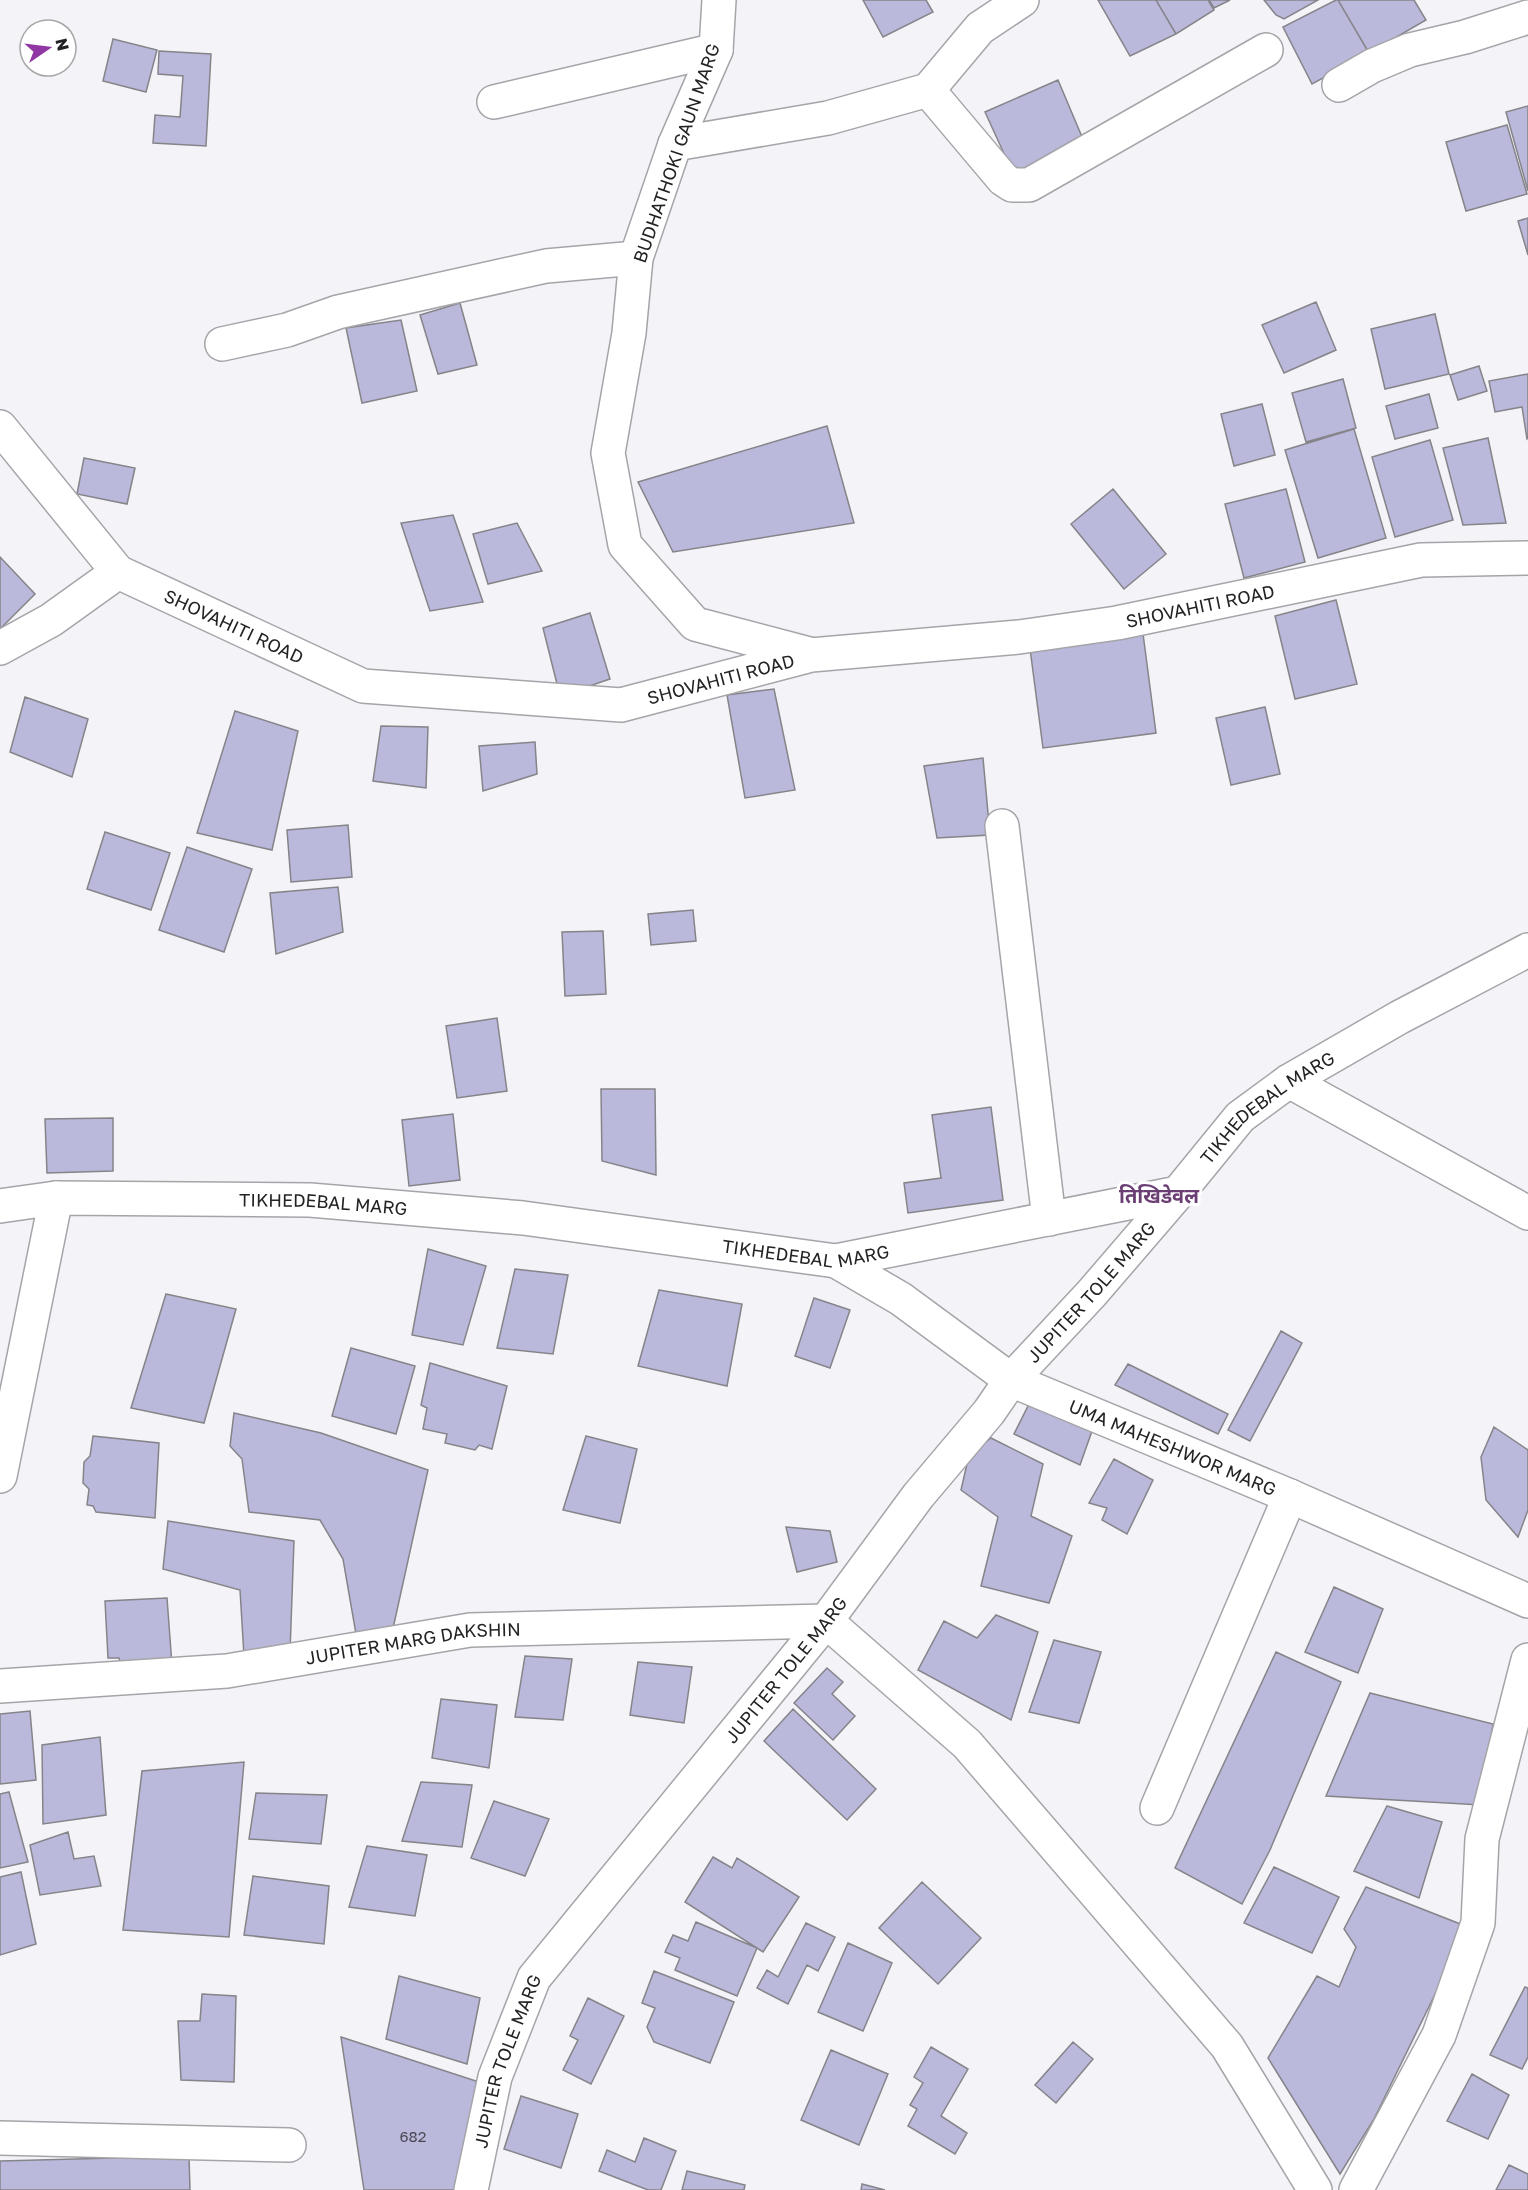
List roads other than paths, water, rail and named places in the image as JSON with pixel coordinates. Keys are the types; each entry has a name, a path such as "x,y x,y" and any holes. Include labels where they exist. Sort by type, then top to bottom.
{"street":[{"name":"BUDHATHOKI GAUN MARG","path":"719,0 716,50 675,144 636,258 629,333 608,453 625,545 695,624 811,655"},
{"path":"675,144 828,118 928,90 980,28 1022,0"},
{"path":"1339,85 1372,66 1410,50 1465,37 1528,17"},
{"path":"494,102 716,50"},
{"path":"928,90 1003,179 1012,186 1029,185 1266,50"},
{"path":"222,344 287,330 338,312 546,266 636,258"},
{"name":"SHOVAHITI ROAD","path":"0,427 118,572 363,687 621,705 811,655 1019,637 1117,622 1421,560 1528,558"},
{"path":"0,648 51,620 118,572"},
{"path":"1002,826 1049,1219"},
{"name":"TIKHEDEBAL MARG","path":"0,1206 56,1198 322,1201 523,1218 836,1261 1178,1193 1240,1118 1289,1081 1400,1017 1528,950"},
{"path":"1289,1081 1528,1213"},
{"name":"JUPITER TOLE MARG","path":"471,2190 495,2077 534,1978 826,1621 918,1496 989,1412 1011,1380 1092,1293 1178,1193"},
{"path":"0,1476 56,1198"},
{"name":"UMA MAHESHWOR MARG","path":"836,1261 901,1299 1011,1380 1290,1496 1528,1601"},
{"path":"1157,1808 1290,1496"},
{"path":"826,1621 967,1744 1227,2046 1315,2190"},
{"name":"JUPITER MARG DAKSHIN","path":"0,1686 227,1671 470,1630 826,1621"},
{"path":"1356,2190 1439,2035 1478,1923 1482,1839 1528,1660"},
{"path":"0,2138 289,2145"}],"district":[{"name":"तिखिडेवल","path":"1159,1195"}]}
